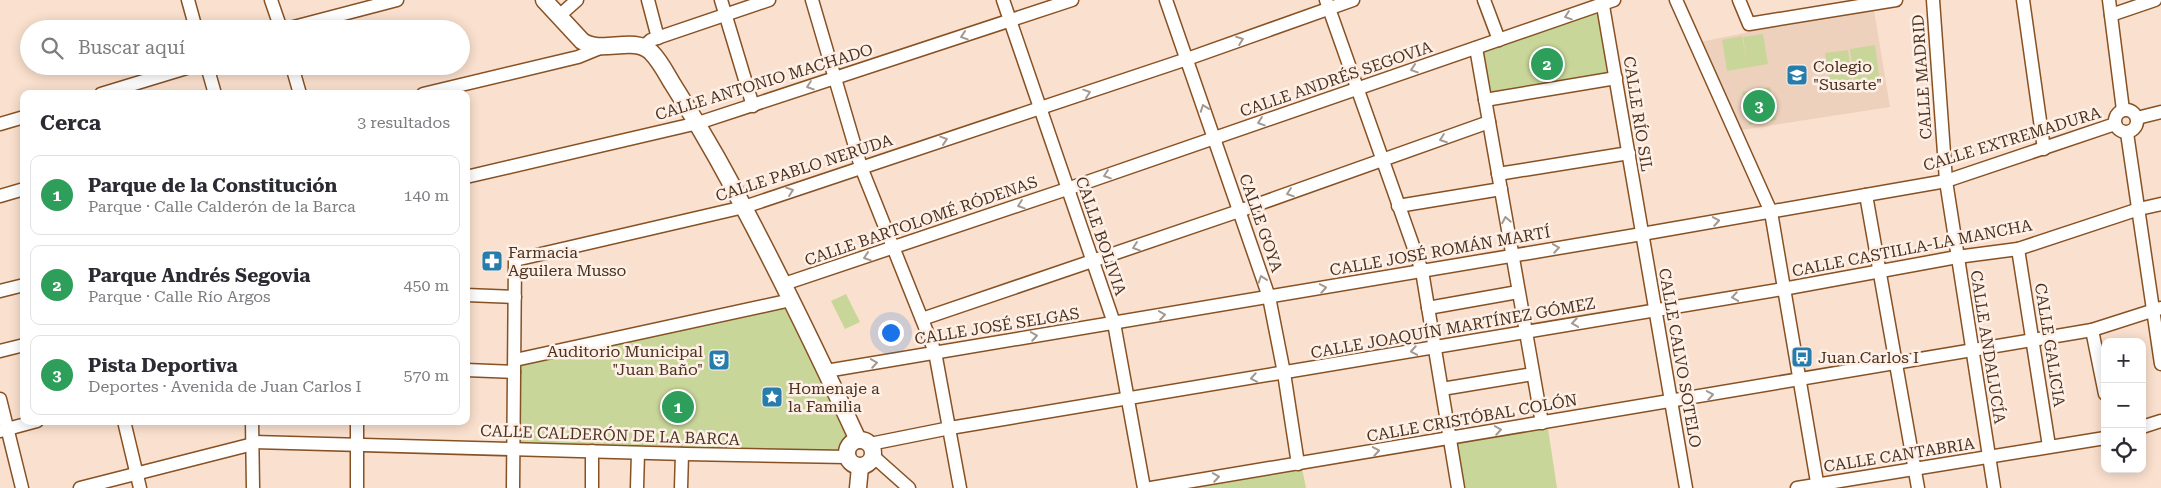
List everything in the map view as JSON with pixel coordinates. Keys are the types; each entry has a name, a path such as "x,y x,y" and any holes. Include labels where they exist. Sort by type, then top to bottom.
{"main road":[{"path":"544,0 582,41 590,46 600,48 631,45 643,47 650,51 659,62 698,123 744,207 826,370 862,453 858,488"}],"street":[{"path":"188,0 194,20"},
{"path":"271,0 278,20"},
{"path":"320,20 397,0"},
{"path":"559,16 577,0"},
{"path":"648,0 658,38"},
{"path":"721,0 754,106"},
{"path":"643,47 658,38 769,0"},
{"path":"812,0 861,166 892,248 935,352 960,488"},
{"name":"CALLE BOLIVIA","path":"1004,0 1114,323 1144,488"},
{"name":"CALLE ANTONIO MACHADO","path":"470,176 698,123 1072,0"},
{"name":"CALLE GOYA","path":"1166,0 1269,297 1284,373 1298,464"},
{"name":"CALLE PABLO NERUDA","path":"515,297 515,260 744,207 861,166 1186,59 1328,4 1353,0"},
{"path":"1484,0 1498,40"},
{"path":"1676,0 1771,212 1817,486"},
{"path":"1740,0 1749,24 1896,0"},
{"name":"CALLE MADRID","path":"1933,0 1946,181"},
{"path":"2023,0 2044,149"},
{"path":"2109,0 2123,110"},
{"path":"2111,15 2154,0"},
{"name":"CALLE ANDRÉS SEGOVIA","path":"1067,189 1476,48 1606,1"},
{"name":"CALLE RÍO SIL","path":"1606,1 1616,78 1642,234"},
{"path":"1328,4 1422,271 1458,488"},
{"path":"440,90 578,57 600,48"},
{"path":"1476,48 1542,423"},
{"path":"114,90 163,75"},
{"path":"210,75 214,90"},
{"path":"295,75 299,90"},
{"path":"1485,100 1616,78"},
{"path":"2123,110 2130,110 2137,118 2135,128 2126,132 2119,130 2115,124 2115,117 2123,110"},
{"path":"2137,118 2161,112"},
{"path":"0,124 20,118"},
{"path":"922,319 1094,262 1489,122"},
{"name":"CALLE EXTREMADURA","path":"1771,212 1946,181 2115,124"},
{"path":"2126,132 2158,309 2161,364"},
{"path":"1498,174 1628,153"},
{"name":"CALLE ANDALUCÍA","path":"1946,181 1994,488"},
{"name":"CALLE BARTOLOMÉ RÓDENAS","path":"784,284 1067,189"},
{"path":"1398,206 1501,189"},
{"path":"0,196 20,190"},
{"path":"1866,195 1918,488"},
{"name":"CALLE CASTILLA-LA MANCHA","path":"1783,289 1957,257 2018,248 2139,209 2161,204"},
{"name":"CALLE JOSÉ ROMÁN MARTÍ","path":"1114,323 1771,212"},
{"name":"CALLE CALVO SOTELO","path":"1642,234 1686,488"},
{"name":"CALLE GALICIA","path":"2018,248 2049,446"},
{"path":"0,291 20,286"},
{"name":"CALLE JOAQUÍN MARTÍNEZ GÓMEZ","path":"950,428 1783,289"},
{"path":"1428,308 1518,292"},
{"path":"470,295 515,297 512,488"},
{"path":"470,370 514,366 791,300"},
{"name":"CALLE CRISTÓBAL COLÓN","path":"1150,488 1672,401 2032,338 2092,330 2158,309"},
{"name":"CALLE JOSÉ SELGAS","path":"826,370 1114,323"},
{"path":"2092,330 2103,383"},
{"path":"0,350 20,346"},
{"path":"1442,389 1533,374"},
{"path":"0,399 4,430 22,488"},
{"path":"2146,426 2161,421"},
{"path":"4,430 22,425"},
{"path":"125,425 140,488"},
{"path":"252,425 253,488"},
{"path":"357,425 357,488"},
{"name":"CALLE CALDERÓN DE LA BARCA","path":"80,488 253,443 357,443 682,454 862,453 950,428"},
{"name":"CALLE CANTABRIA","path":"1797,488 2101,439"},
{"path":"592,451 592,488"},
{"path":"637,488 638,453"},
{"path":"862,453 909,488"},
{"path":"681,488 682,454"}],"shaded area":[{"name":"Colegio \"Susarte\"","path":"1873,4 1890,107 1735,131 1695,43 1745,33 1751,30 1749,24"}],"green space":[{"path":"1604,4 1616,78 1485,100 1476,48"},
{"path":"1763,34 1768,64 1727,71 1722,40 1742,36 1747,63 1743,37"},
{"path":"1875,45 1880,82 1855,86 1850,49"},
{"path":"1848,50 1853,86 1830,89 1825,53"},
{"path":"1770,87 1776,120 1749,125 1742,92"},
{"path":"846,294 860,322 845,329 831,301"},
{"path":"791,300 857,443 857,458 514,448 515,360"},
{"path":"1547,422 1557,488 1458,488 1450,438"},
{"path":"1301,463 1306,488 1183,488"}],"place":[{"name":"Parque Andrés Segovia","path":"1547,64"},
{"name":"Colegio \"Susarte\"","path":"1797,75"},
{"name":"Pista Deportiva","path":"1759,106"},
{"name":"Farmacia Aguilera Musso","path":"492,261"},
{"name":"Juan Carlos I","path":"1802,357"},
{"name":"Auditorio Municipal \"Juan Baño\"","path":"719,360"},
{"name":"Homenaje a la Familia","path":"772,397"},
{"name":"Parque de la Constitución","path":"678,407"}]}
